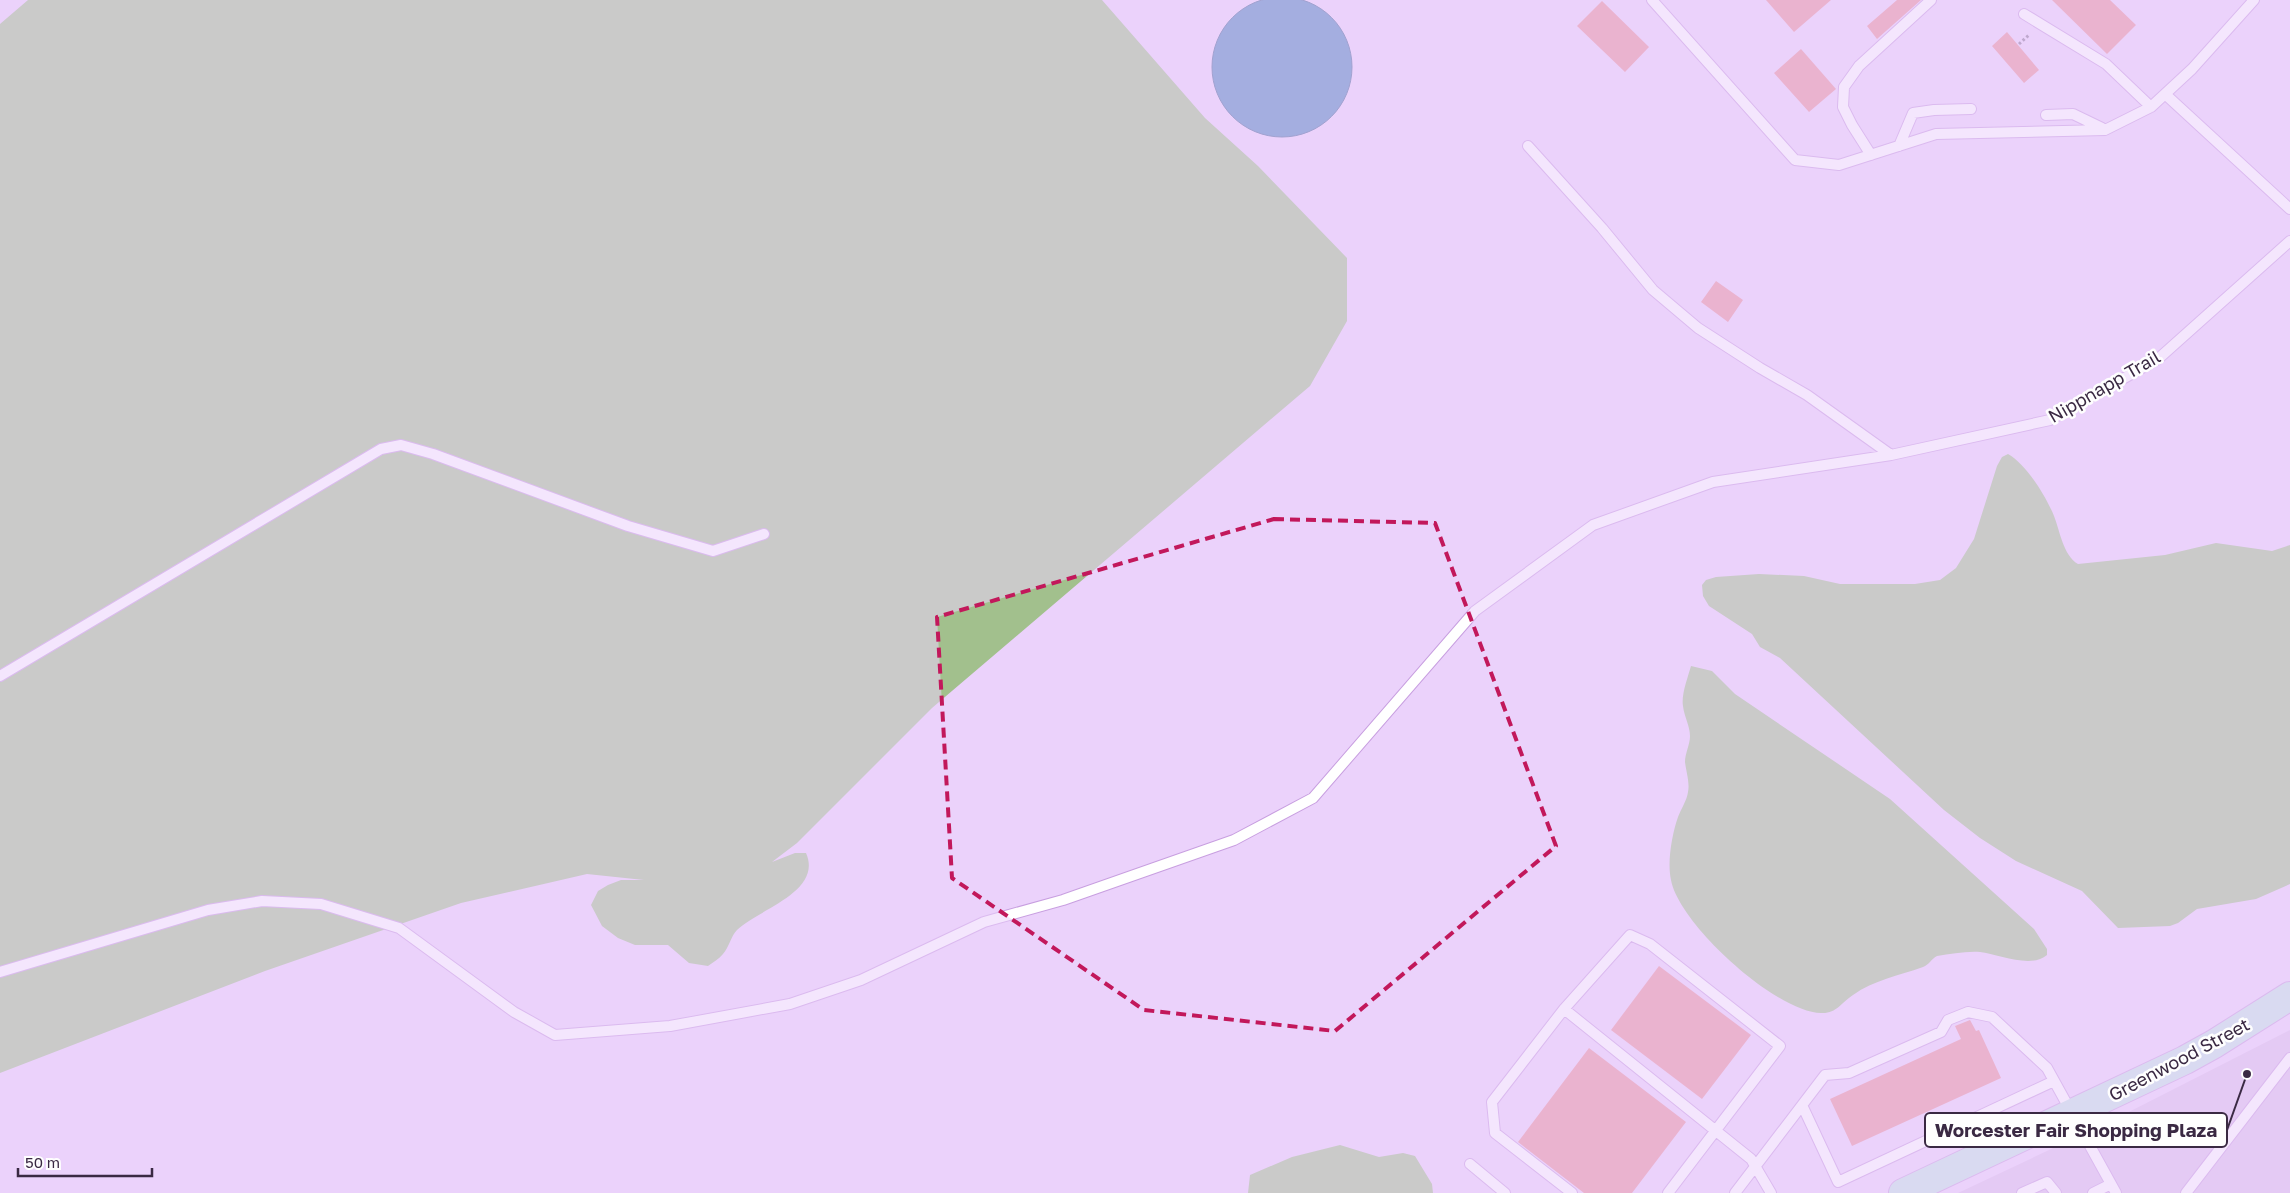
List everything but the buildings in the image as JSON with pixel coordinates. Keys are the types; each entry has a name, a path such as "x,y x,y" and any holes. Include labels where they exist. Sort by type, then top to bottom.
{"main road":[{"name":"Greenwood Street","path":"1903,1193 2202,1051 2290,996"}],"lane":[{"path":"1652,0 1795,160 1839,165 1936,134 2105,130 2151,108 2192,69 2254,0"},
{"path":"1871,154 1852,125 1844,107 1844,87 1859,66 1931,0"},
{"path":"2024,14 2106,64 2151,108"},
{"path":"2165,94 2290,209"},
{"path":"1899,146 1914,113 1934,110 1971,109"},
{"path":"2046,115 2073,114 2105,130"},
{"path":"1528,146 1602,228 1653,290 1698,328 1760,368 1808,394 1891,455"},
{"name":"Nippnapp Trail","path":"0,972 208,910 272,902 320,904 399,928 514,1012 555,1035 670,1026 790,1004 861,980 984,922 1063,900 1234,840 1313,798 1475,611 1593,525 1713,482 1891,455 2050,420 2158,359 2290,242"},
{"path":"0,676 381,449 401,445 433,454 628,526 713,551 764,534"},
{"path":"1572,1193 1495,1133 1492,1102 1564,1009 1630,934 1650,944 1780,1046 1668,1193"},
{"path":"1564,1009 1752,1159 1770,1193"},
{"path":"1735,1193 1756,1168 1825,1075 1849,1073 1941,1032 1948,1020 1968,1012 1992,1017 2047,1068 2114,1189 2093,1193"},
{"path":"2186,1193 2290,1058"},
{"path":"1802,1105 1838,1182 2054,1080"},
{"path":"1470,1164 1505,1193"},
{"path":"2022,1193 2047,1182 2056,1193"}],"path":[{"path":"2019,44 2030,34"}],"highlighted area":[{"path":"1274,519 1435,523 1556,846 1335,1031 1144,1010 952,878 937,617"}],"shaded area":[{"path":"2290,1030 2290,1193 1958,1193 2117,1118"}],"green space":[{"path":"28,0 1102,0 1205,118 1258,166 1347,258 1347,321 1310,386 932,708 797,843 772,862 795,853 806,853 809,867 805,879 797,889 737,930 723,954 708,966 689,963 668,945 635,945 618,938 602,926 591,905 598,891 621,880 644,880 587,874 461,903 265,971 0,1073 0,24"},
{"path":"2008,454 2022,465 2041,490 2054,516 2065,549 2078,564 2165,555 2216,543 2272,551 2290,545 2290,884 2256,899 2197,909 2178,923 2170,926 2118,928 2082,891 2016,861 1980,838 1944,810 1780,658 1760,647 1752,634 1709,606 1703,596 1702,585 1706,580 1716,577 1759,574 1804,576 1840,584 1915,584 1940,580 1956,568 1974,539 1997,466 2002,457"},
{"path":"1691,666 1712,671 1735,694 1890,799 2034,929 2047,949 2047,955 2032,961 2014,960 1980,952 1937,956 1923,967 1886,979 1861,990 1835,1010 1826,1013 1802,1009 1780,998 1732,963 1691,919 1678,898 1670,873 1672,840 1688,788 1685,762 1690,736 1683,697"},
{"path":"1340,1145 1379,1157 1403,1153 1415,1156 1432,1184 1433,1193 1248,1193 1250,1175 1292,1157"}],"water":[{"path":"1282,-3 1296,-2 1309,2 1321,8 1332,17 1341,28 1347,40 1351,53 1351,81 1347,94 1341,106 1332,117 1321,126 1309,132 1296,136 1282,137 1268,136 1255,132 1243,126 1232,117 1223,106 1217,94 1213,81 1212,67 1213,53 1217,40 1223,28 1232,17 1243,8 1255,2 1268,-2"}],"place":[{"name":"Worcester Fair Shopping Plaza","path":"2247,1074"}]}
